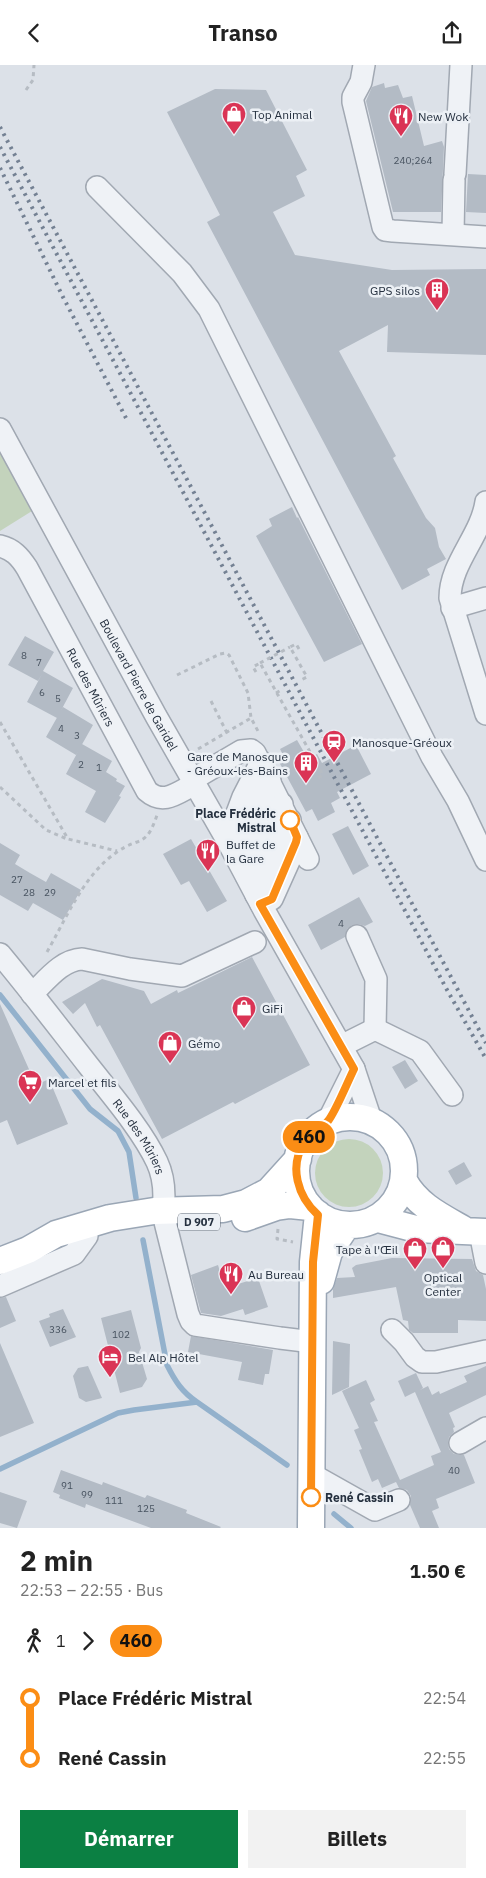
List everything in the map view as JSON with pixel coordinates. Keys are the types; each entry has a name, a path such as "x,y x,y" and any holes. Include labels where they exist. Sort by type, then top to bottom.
{"main road":[{"path":"346,1117 371,1120 383,1127 396,1142 404,1161 404,1181 400,1193 393,1204 378,1219 347,1225 332,1222 314,1211 301,1193 296,1176 298,1159 304,1143 314,1131 328,1121 346,1117"},
{"name":"D 907","path":"28,1250 56,1245 164,1216 223,1209 246,1203 269,1191 298,1159"},
{"path":"404,1181 409,1191 425,1207 477,1232"},
{"name":"D 907","path":"0,1261 28,1250 56,1234 129,1214 242,1218 276,1207 290,1205 314,1211"},
{"path":"312,1528 314,1211"},
{"path":"378,1219 416,1229 477,1232"},
{"path":"313,1311 329,1252 347,1225"}],"street":[{"path":"364,65 361,82 353,97 353,102 385,230 486,237"},
{"path":"453,234 461,65"},
{"path":"97,187 182,273 209,309 432,757 458,801 486,860"},
{"name":"Boulevard Pierre de Garidel","path":"0,429 156,716 354,1069 371,1120"},
{"path":"486,502 481,520 454,576 450,589 452,608 486,714"},
{"name":"Rue des Mûriers","path":"0,545 9,548 23,561 147,791 153,796 163,798"},
{"path":"452,608 486,598"},
{"path":"163,798 169,797 246,749 255,753 266,772 308,859"},
{"path":"231,847 266,772"},
{"path":"246,875 290,820"},
{"path":"258,900 272,899 294,850 290,820"},
{"path":"357,936 376,979 375,1029"},
{"path":"32,994 62,965 75,959 182,976 255,942"},
{"name":"Rue des Mûriers","path":"0,954 114,1098 157,1161 164,1187 164,1216 191,1321 195,1325 280,1339 313,1342"},
{"path":"341,1046 375,1029"},
{"path":"375,1029 420,1051 452,1095"},
{"path":"328,1121 354,1069"},
{"path":"477,1232 486,1263"},
{"path":"0,1286 74,1254 87,1236"},
{"path":"392,1330 404,1341 415,1357 422,1362 436,1362 486,1351"},
{"path":"460,1443 486,1429"},
{"path":"311,1466 376,1510 399,1500"}],"path":[{"path":"26,90 33,80 34,65"},
{"path":"256,672 253,667 260,663 296,644 299,649"},
{"path":"290,647 307,677 301,680"},
{"path":"177,675 220,654 226,653 229,655 248,693 251,718"},
{"path":"260,663 323,775 318,778"},
{"path":"276,693 283,689"},
{"path":"211,701 227,733"},
{"path":"0,722 68,839"},
{"path":"0,787 46,830 68,839 117,851"},
{"path":"46,955 93,873 117,851 145,839 150,833 163,798"},
{"path":"278,1224 277,1239 301,1244"}],"green space":[{"path":"0,453 32,511 0,531"},
{"path":"349,1139 362,1142 373,1149 380,1160 383,1173 380,1186 373,1197 362,1204 349,1207 336,1204 325,1197 318,1186 315,1173 318,1160 325,1149 336,1142"}],"building":[{"path":"384,83 385,88 398,85 403,98 412,96 424,146 442,141 444,147 441,212 393,212 366,101 372,87"},
{"path":"215,89 266,90 307,170 296,176 305,196 273,212 295,255 392,270 486,269 486,355 387,352 388,325 339,351 396,456 393,458 426,518 435,528 439,547 446,559 427,569 430,575 402,590 207,222 220,215 167,112"},
{"path":"468,174 486,175 486,213 466,212"},
{"path":"292,507 362,644 324,662 256,536 272,526 269,519"},
{"path":"25,636 54,652 43,671 73,688 57,718 27,702 42,674 38,681 8,665"},
{"path":"63,707 93,725 76,755 46,737"},
{"path":"297,740 308,759 317,754 322,763 356,745 371,774 337,792 340,798 331,803 335,812 318,821 312,809 306,812 278,760 284,757 280,749"},
{"path":"82,744 112,761 106,772 125,786 119,796 121,797 105,823 85,812 96,791 66,774"},
{"path":"348,826 369,866 353,875 332,834"},
{"path":"191,839 227,901 207,912 189,881 181,885 163,854"},
{"path":"0,843 20,855 15,864 30,873 46,882 51,873 81,890 63,920 33,903 28,911 0,895"},
{"path":"359,897 373,922 365,926 359,924 352,925 347,929 345,937 321,950 308,925"},
{"path":"252,957 310,1065 162,1139 100,1025 97,1027 85,1003 73,1014 62,1002 102,979 144,991 151,1004 177,990 178,993"},
{"name":"Marcel et fils","path":"0,1004 36,1085 49,1079 68,1124 17,1145 7,1120 0,1123"},
{"path":"405,1060 418,1081 405,1089 392,1067"},
{"path":"464,1162 472,1176 456,1185 448,1171"},
{"path":"392,1258 472,1259 476,1271 483,1275 486,1289 486,1321 458,1320 458,1333 413,1333 409,1330 408,1321 403,1320 396,1287 333,1298 333,1289 337,1278 355,1277 352,1268 356,1265"},
{"path":"218,1265 225,1288 258,1278 268,1307 245,1315 243,1309 221,1316 201,1313 191,1275"},
{"path":"6,1297 16,1321 0,1328 0,1298"},
{"path":"63,1309 76,1337 50,1347 39,1321 50,1317 49,1314"},
{"path":"131,1310 141,1348 139,1352 147,1379 142,1387 120,1393 101,1318"},
{"path":"191,1336 273,1350 269,1374 265,1374 263,1385 238,1380 242,1362 188,1352"},
{"path":"333,1341 350,1344 349,1387 332,1395"},
{"path":"0,1343 34,1423 0,1437"},
{"path":"88,1366 102,1398 86,1402 79,1398 73,1376 78,1368"},
{"path":"486,1366 486,1395 449,1413 455,1427 453,1428 454,1432 449,1437 449,1449 454,1454 464,1455 475,1483 436,1499 439,1508 432,1511 439,1528 420,1528 410,1505 411,1496 407,1490 399,1488 396,1482 382,1488 378,1479 372,1482 359,1450 362,1449 354,1430 359,1428 342,1391 366,1380 375,1400 370,1403 378,1421 374,1422 400,1480 434,1465 431,1456 441,1452 415,1392 405,1397 398,1381 416,1373 423,1388 420,1390 428,1386 432,1395 439,1391 440,1394 467,1382 464,1376"},
{"path":"61,1470 102,1485 103,1482 145,1498 147,1495 187,1510 186,1513 221,1527 151,1528 86,1504 85,1508 59,1498 60,1495 53,1492"},
{"path":"0,1492 27,1501 17,1528 0,1523"}],"waterway":[{"path":"0,995 90,1109 118,1131 129,1152 136,1198"},
{"path":"143,1240 167,1365 179,1386 197,1402"},
{"path":"0,1469 118,1413 197,1402 287,1465"},
{"path":"334,1514 351,1528"}],"railway":[{"path":"0,127 486,1043"},
{"path":"0,147 446,988 486,1059"},
{"path":"0,168 63,297 126,418"}],"bus line":[{"name":"460","path":"290,820 297,837 294,850 272,899 260,904 354,1069 328,1121 314,1131 304,1143 298,1159 296,1176 301,1193 318,1215 313,1262 311,1497"}],"place":[{"name":"Top Animal","path":"234,135"},
{"name":"New Wok","path":"401,137"},
{"name":"GPS silos","path":"437,311"},
{"name":"Manosque-Gréoux","path":"334,763"},
{"name":"Gare de Manosque - Gréoux-les-Bains","path":"306,784"},
{"name":"Place Frédéric Mistral","path":"290,820"},
{"name":"Buffet de la Gare","path":"208,872"},
{"name":"GiFi","path":"244,1029"},
{"name":"Gémo","path":"170,1064"},
{"name":"Marcel et fils","path":"30,1103"},
{"name":"Optical Center","path":"443,1269"},
{"name":"Tape à l'Œil","path":"415,1270"},
{"name":"Au Bureau","path":"231,1295"},
{"name":"Bel Alp Hôtel","path":"110,1378"},
{"name":"René Cassin","path":"311,1497"}]}
